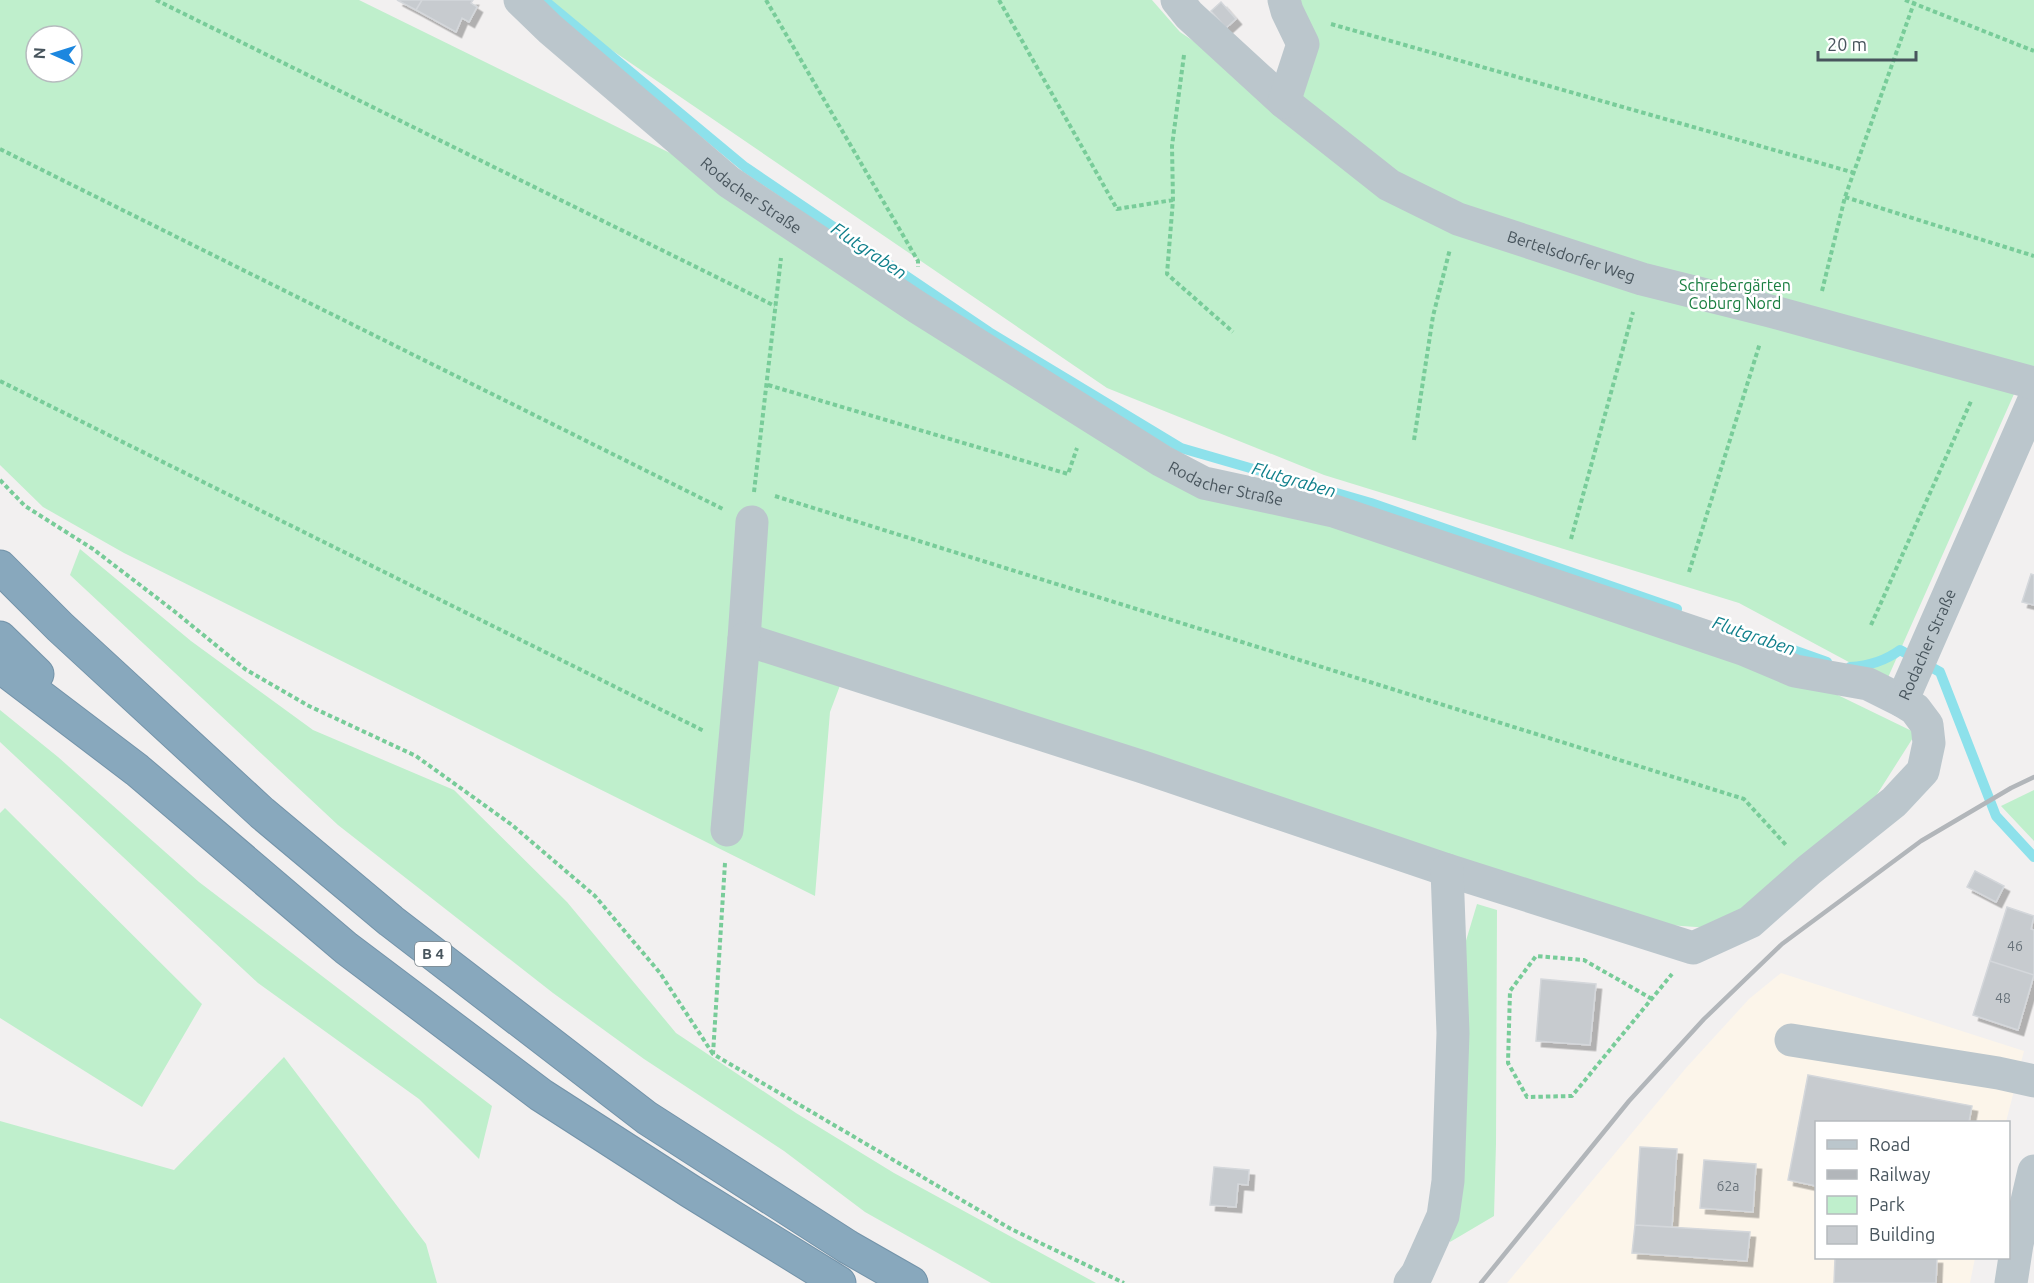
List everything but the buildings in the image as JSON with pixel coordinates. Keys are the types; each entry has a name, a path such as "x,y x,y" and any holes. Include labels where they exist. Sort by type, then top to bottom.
{"highway":[{"name":"B 4","path":"0,567 60,627 262,813 391,921 647,1118 848,1247 911,1283"},
{"path":"0,638 137,770"},
{"path":"0,666 137,770 346,948 541,1095 839,1283"}],"street":[{"name":"Rodacher Straße","path":"520,0 550,29 729,182 917,307 1162,461 1204,483 1334,511 1743,649 1795,671 1868,684 1913,675 2034,400"},
{"path":"1284,102 1303,44 1285,6"},
{"name":"Bertelsdorfer Weg","path":"1183,8 1284,102 1389,185 1458,219 1642,279 1770,311 2034,383"},
{"path":"727,830 744,639 759,507"},
{"path":"744,639 1143,767 1447,870 1693,948 1750,922 1809,870 1894,802 1923,771 1929,743 1927,725 1915,709 1913,675"},
{"path":"1410,1283 1417,1274 1443,1215 1448,1181 1453,1033 1447,870"},
{"path":"1791,1040 1998,1073 2034,1082"},
{"path":"2011,1283 2026,1246 2034,1171"}],"path":[{"path":"156,0 774,306"},
{"path":"766,0 918,261"},
{"path":"999,0 1117,209 1173,200"},
{"path":"1905,0 2034,51"},
{"path":"1814,324 1845,197 1914,2"},
{"path":"1285,6 1855,173"},
{"path":"1183,8 1172,146 1173,200 1167,274 1233,332"},
{"path":"0,149 690,494 759,507 1744,799 1809,870"},
{"path":"1845,197 2034,256"},
{"path":"1414,440 1433,316 1458,219"},
{"path":"759,507 774,306 786,221"},
{"path":"1571,539 1642,279"},
{"path":"1689,573 1770,311"},
{"path":"1871,625 1984,371"},
{"path":"0,381 735,746"},
{"path":"768,385 1068,474 1089,415"},
{"path":"0,480 26,506 93,549 174,610 245,669 309,706 416,756 512,825 595,896 660,973 713,1054 1011,1229 1124,1283"},
{"path":"713,1054 727,830"},
{"path":"1652,999 1584,960 1536,956 1510,991 1508,1063 1527,1097 1572,1096 1652,999 1693,948"}],"shaded area":[{"path":"1781,973 2024,1051 2006,1121 1815,1121 1815,1259 1975,1259 1970,1283 1507,1283 1686,1068 1749,999"}],"green space":[{"path":"0,0 359,0 729,182 1162,461 1743,649 1916,733 1876,796 1809,870 1710,928 1668,925 847,667 830,712 815,896 124,553 43,507 0,465"},
{"name":"Schrebergärten Coburg Nord","path":"549,0 1152,0 1180,32 1284,102 1302,44 1284,0 2034,0 2034,389 2018,385 1886,682 1739,603 1324,475 1107,388 550,8"},
{"path":"80,549 191,641 313,730 454,790 567,902 676,1033 796,1113 894,1173 1096,1283 991,1283 865,1212 784,1151 644,1059 553,993 338,825 70,575"},
{"path":"0,710 58,757 199,882 492,1106 479,1159 419,1099 258,983 0,742"},
{"path":"2034,790 2034,841 2001,806"},
{"path":"5,808 202,1004 142,1107 0,1018 0,813"},
{"path":"1477,904 1497,910 1494,1216 1450,1242 1466,1081 1465,944"},
{"path":"284,1057 426,1244 437,1283 0,1283 0,1121 174,1170"}],"waterway":[{"name":"Flutgraben","path":"544,0 745,167 989,332 1181,448 1371,503 1677,609"},
{"name":"Flutgraben","path":"1751,635 1827,662"},
{"name":"Flutgraben","path":"1850,667 1876,662 1900,650 1940,672 1996,816 2034,857"}],"railway":[{"path":"1481,1283 1629,1101 1704,1019 1782,944 1921,841 2034,777"}]}
